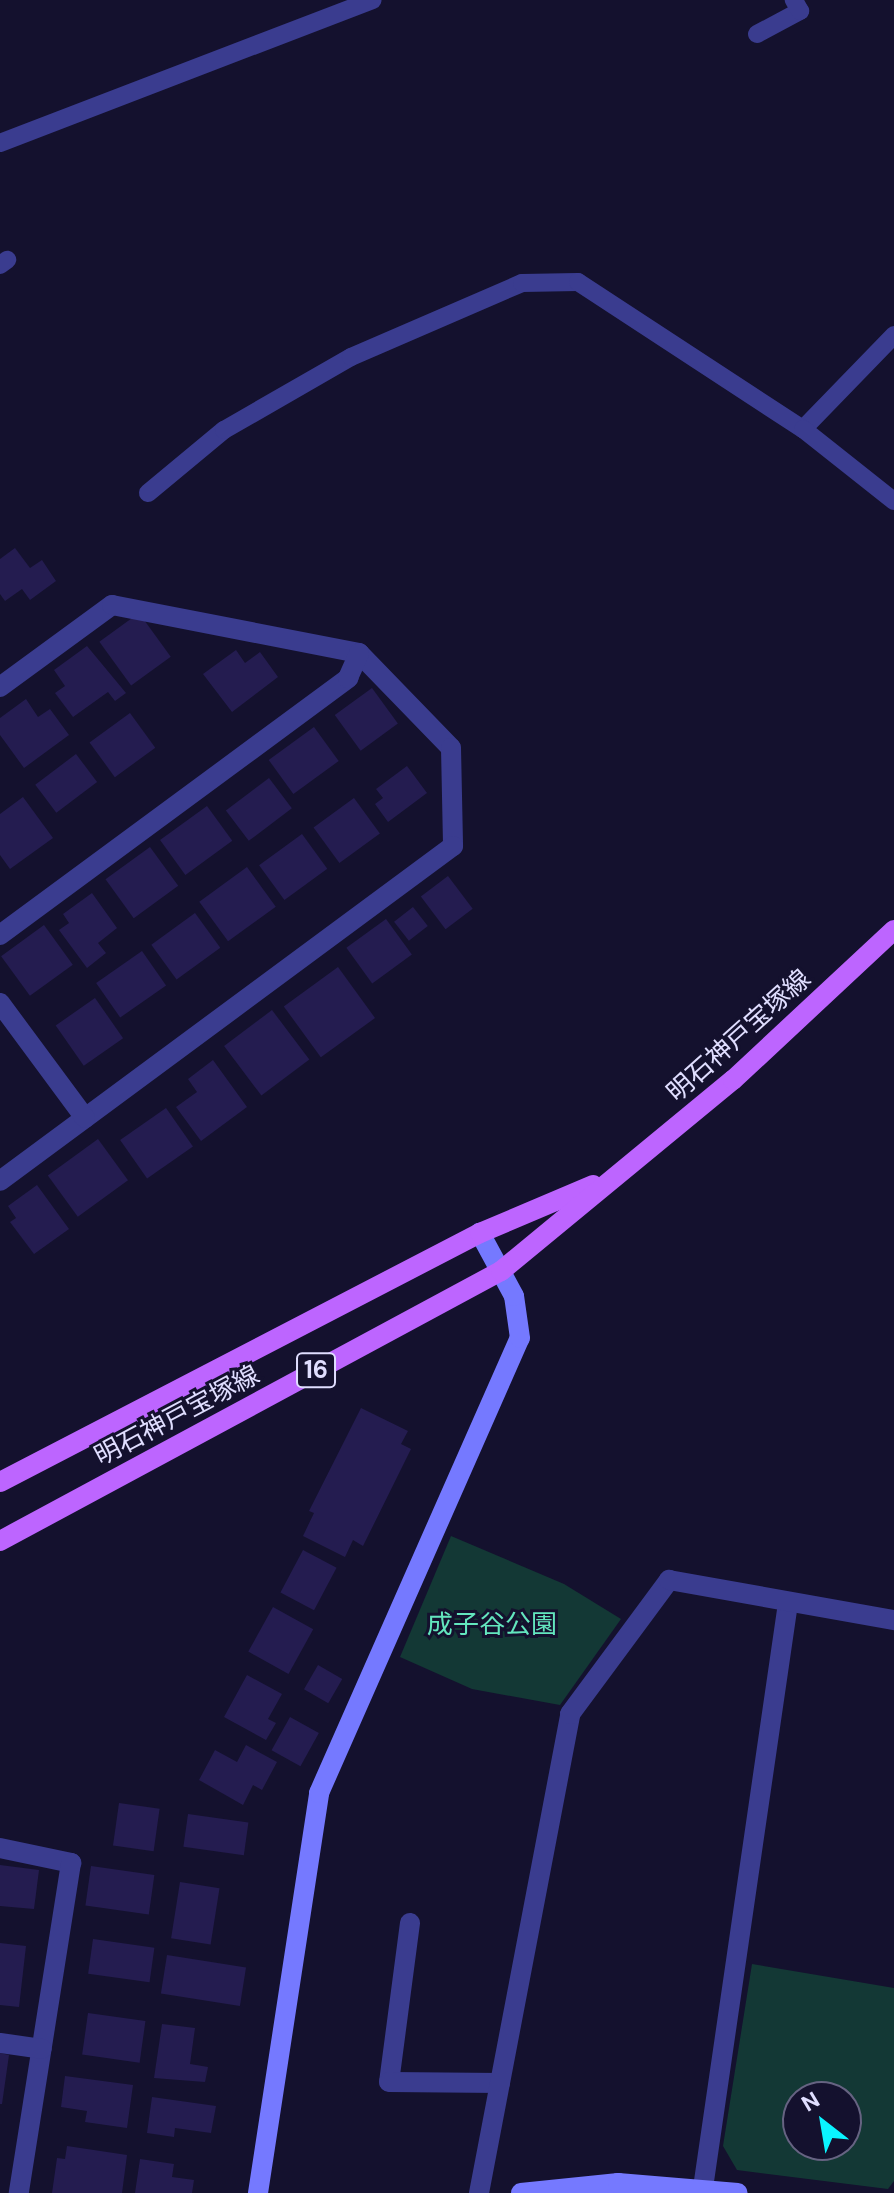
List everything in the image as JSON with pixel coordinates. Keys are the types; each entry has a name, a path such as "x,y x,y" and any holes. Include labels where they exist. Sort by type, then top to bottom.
{"main road":[{"name":"明石神戸宝塚線","path":"0,1541 501,1271 733,1080 894,930"},
{"name":"明石神戸宝塚線","path":"0,1482 480,1233 616,1176"}],"street":[{"path":"0,687 112,605 359,653 451,748 453,846 0,1181"},
{"path":"0,935 348,678 359,653"},
{"path":"0,1003 85,1118"},
{"path":"258,2193 319,1793 520,1338 514,1296 480,1233"},
{"path":"479,2193 570,1714 669,1580 894,1620"},
{"path":"703,2188 788,1603"},
{"path":"0,1848 71,1863 19,2193"},
{"path":"410,1923 389,2082 500,2083"},
{"path":"0,2043 42,2049"},
{"path":"521,2193 618,2183 738,2193"}],"lane":[{"path":"0,143 373,0"},
{"path":"757,34 800,11 794,0"},
{"path":"148,493 224,430 351,357 522,283 578,282 803,429 894,501"},
{"path":"803,429 894,335"}],"green space":[{"name":"成子谷公園","path":"451,1536 564,1584 621,1619 560,1705 472,1689 400,1657"},
{"path":"752,1964 894,1988 894,2181 888,2189 737,2170 723,2146"}],"building":[{"path":"15,548 30,568 42,560 56,581 30,600 22,589 5,601 0,594 0,559"},
{"path":"139,613 171,657 131,685 99,642"},
{"path":"87,646 126,693 115,701 108,692 73,717 55,693 65,686 54,670"},
{"path":"236,650 245,663 260,652 278,677 232,712 203,674"},
{"path":"372,688 398,724 361,751 335,715"},
{"path":"26,699 38,717 50,709 69,735 24,768 0,735 0,718"},
{"path":"130,713 155,748 115,777 90,742"},
{"path":"314,727 339,761 293,794 269,760"},
{"path":"76,754 97,782 56,813 35,785"},
{"path":"407,766 427,793 388,822 375,804 383,798 376,789"},
{"path":"269,778 292,808 249,841 226,810"},
{"path":"23,797 53,838 10,869 0,855 0,814"},
{"path":"354,798 380,834 339,863 314,827"},
{"path":"207,806 232,841 185,875 160,840"},
{"path":"302,834 327,869 284,900 259,865"},
{"path":"150,847 178,886 134,918 106,879"},
{"path":"247,867 276,907 228,941 199,902"},
{"path":"448,876 473,909 446,929 421,896"},
{"path":"92,893 117,928 98,943 106,953 87,968 59,930 69,923 63,914"},
{"path":"413,907 428,926 409,941 394,922"},
{"path":"195,913 220,948 177,980 151,945"},
{"path":"386,919 412,955 372,983 346,948"},
{"path":"44,925 73,965 30,996 1,956"},
{"path":"142,951 166,985 120,1018 96,983"},
{"path":"338,967 375,1018 321,1057 284,1006"},
{"path":"95,998 123,1038 84,1066 56,1026"},
{"path":"272,1010 309,1060 261,1096 224,1046"},
{"path":"213,1060 247,1107 201,1141 176,1107 197,1092 188,1079"},
{"path":"166,1108 193,1147 147,1179 120,1140"},
{"path":"98,1139 128,1180 78,1217 48,1175"},
{"path":"37,1185 69,1229 34,1254 10,1222 16,1218 8,1206"},
{"path":"361,1408 408,1431 401,1444 411,1449 363,1546 353,1540 345,1557 303,1536 314,1513 309,1511"},
{"path":"303,1550 337,1568 314,1610 280,1592"},
{"path":"273,1607 313,1629 289,1674 248,1652"},
{"path":"318,1665 342,1679 328,1703 304,1689"},
{"path":"247,1675 282,1694 268,1719 276,1723 266,1740 224,1717"},
{"path":"290,1717 319,1733 300,1766 272,1750"},
{"path":"246,1745 277,1762 262,1790 253,1785 243,1805 199,1780 215,1750 237,1762"},
{"path":"119,1803 160,1809 154,1851 113,1846"},
{"path":"188,1814 248,1822 244,1855 183,1847"},
{"path":"0,1865 39,1870 34,1909 0,1906"},
{"path":"91,1866 154,1875 149,1915 85,1906"},
{"path":"180,1882 220,1888 211,1945 171,1938"},
{"path":"93,1939 154,1948 150,1982 88,1974"},
{"path":"0,1943 26,1946 19,2007 0,2005"},
{"path":"167,1955 246,1968 240,2006 161,1994"},
{"path":"88,2013 145,2021 140,2063 82,2055"},
{"path":"162,2024 195,2028 190,2064 208,2067 205,2082 154,2078"},
{"path":"0,2053 9,2055 2,2104 0,2104"},
{"path":"65,2076 133,2085 127,2128 85,2122 87,2111 61,2107"},
{"path":"152,2097 216,2106 211,2133 175,2128 174,2137 147,2133"},
{"path":"67,2146 127,2155 122,2193 52,2193 57,2158 65,2159"},
{"path":"140,2159 174,2164 172,2177 194,2180 192,2193 135,2193"}]}
